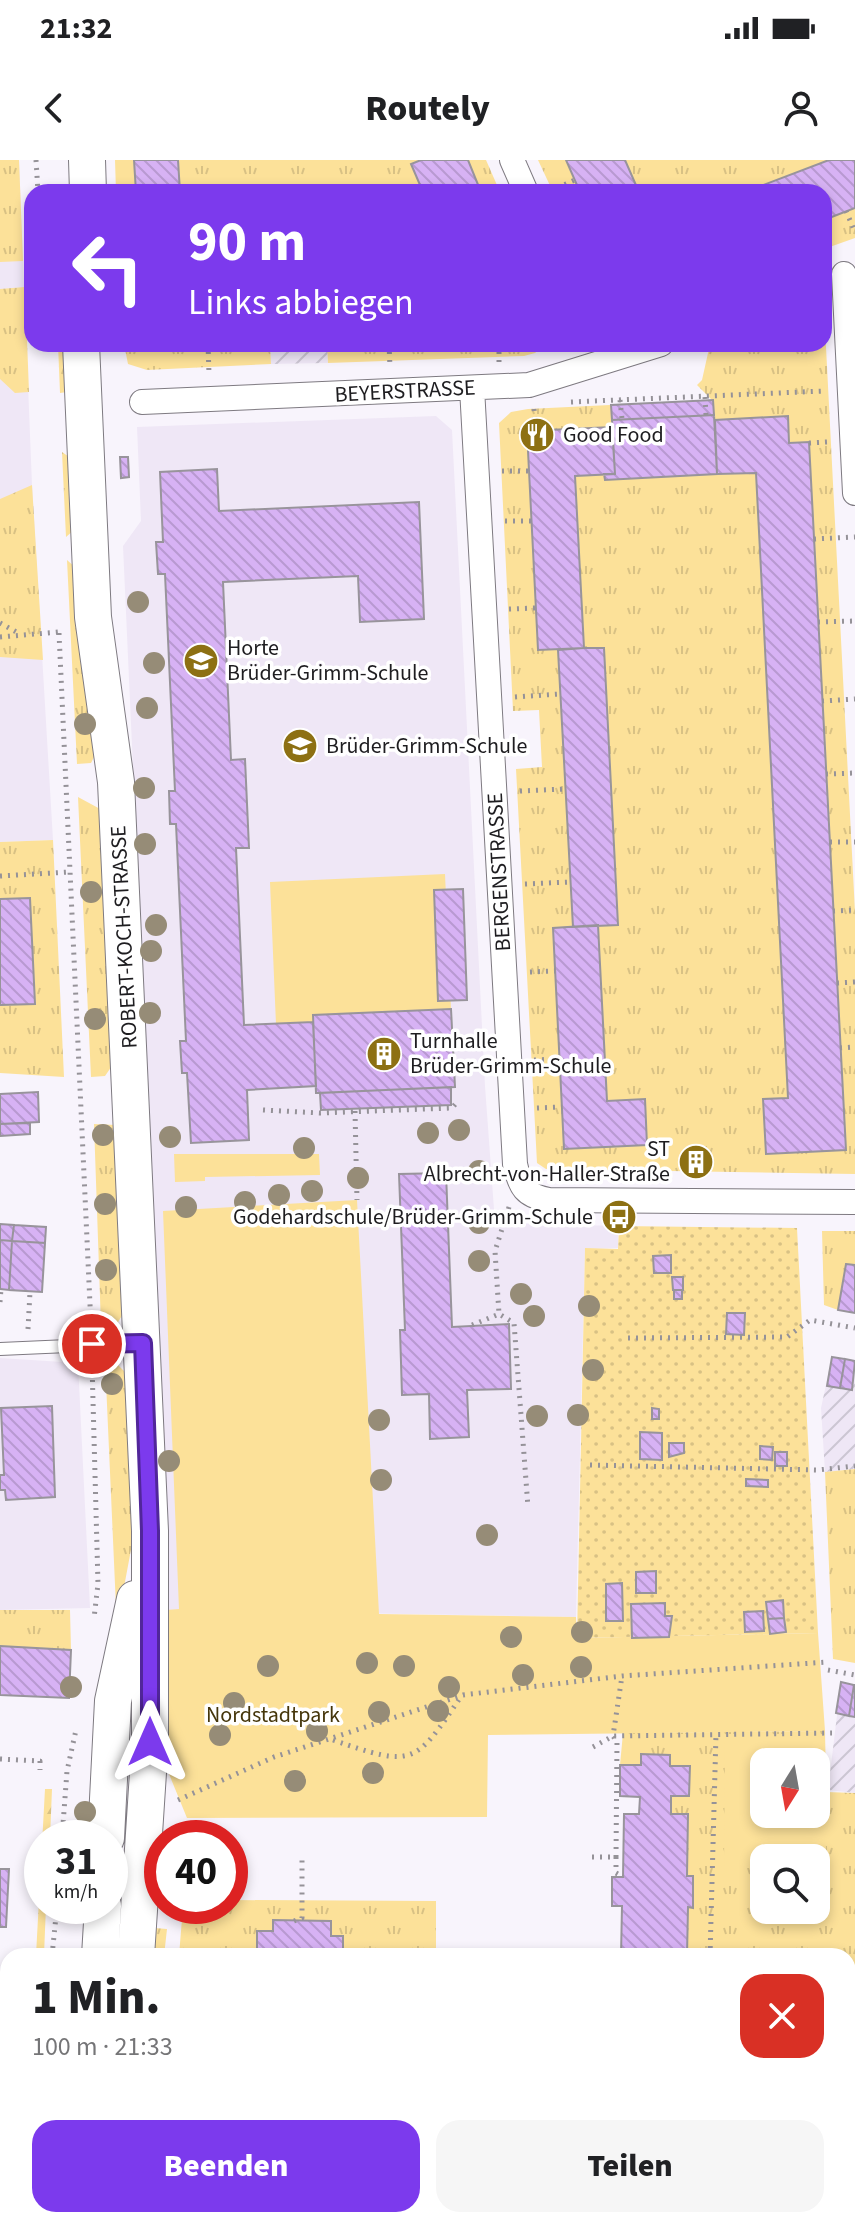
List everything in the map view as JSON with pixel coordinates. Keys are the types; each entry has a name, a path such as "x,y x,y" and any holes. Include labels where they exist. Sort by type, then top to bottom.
{"street":[{"path":"87,160 88,184"},
{"path":"512,160 522,184"},
{"path":"841,275 855,493"},
{"name":"ROBERT-KOCH-STRASSE","path":"81,352 93,617 116,782 150,1531 150,1742 137,1948"},
{"name":"BEYERSTRASSE","path":"142,402 529,385 594,354"},
{"name":"BERGENSTRASSE","path":"472,388 518,1174"},
{"path":"518,1174 530,1197 549,1200 855,1202"},
{"name":"ROBERT-KOCH-STRASSE","path":"107,1820 113,1701 150,1531"},
{"path":"100,1948 102,1924"}],"lane":[{"path":"0,1349 143,1343"}],"path":[{"path":"36,160 38,184"},
{"path":"566,184 575,180"},
{"path":"846,211 855,232"},
{"path":"563,403 850,390"},
{"path":"705,397 706,415"},
{"path":"620,400 622,419"},
{"path":"534,404 548,403"},
{"path":"814,539 855,537"},
{"path":"58,617 92,1344 98,1584 93,1629"},
{"path":"818,622 855,621"},
{"path":"0,623 22,635"},
{"path":"0,637 59,632"},
{"path":"490,699 560,694"},
{"path":"822,701 855,699"},
{"path":"826,774 855,773"},
{"path":"495,791 565,789"},
{"path":"830,842 855,842"},
{"path":"0,876 70,872"},
{"path":"500,886 570,882"},
{"path":"833,911 855,910"},
{"path":"837,983 855,982"},
{"path":"840,1048 855,1047"},
{"path":"263,1110 452,1108 457,1102"},
{"path":"355,1111 357,1200"},
{"path":"499,1314 495,1251 518,1174"},
{"path":"0,1302 1,1289"},
{"path":"26,1350 30,1292"},
{"path":"472,1325 499,1314"},
{"path":"499,1314 514,1323 528,1507"},
{"path":"628,1338 787,1337 810,1320 855,1328"},
{"path":"590,1465 789,1470 855,1466"},
{"path":"173,1802 274,1757 463,1695 622,1676 828,1662"},
{"path":"828,1670 855,1675"},
{"path":"622,1676 613,1736 617,1741 616,1873 623,1877"},
{"path":"332,1740 393,1758 408,1757 423,1750 463,1695"},
{"path":"63,1820 67,1771 79,1716"},
{"path":"593,1747 613,1736 832,1733"},
{"path":"710,1948 716,1734"},
{"path":"0,1759 40,1761 40,1770"},
{"path":"592,1857 616,1857"},
{"path":"294,1921 302,1918 302,1860"},
{"path":"53,1948 55,1924"}],"shaded area":[{"path":"0,160 19,160 24,352 27,352 53,840 0,842"},
{"path":"270,352 327,352 328,363 271,364"},
{"path":"436,416 452,430 485,1086 495,1223 618,1226 618,1248 585,1249 576,1617 166,1610 153,1211 123,546 141,521 137,427"},
{"path":"832,1357 855,1361 855,1469 825,1472 821,1408"},
{"path":"0,1358 78,1363 90,1608 0,1610"},
{"path":"841,1682 855,1685 855,1793 830,1790"}],"green space":[{"path":"0,160 19,160 23,261 0,262"},
{"path":"115,160 486,160 496,184 116,184"},
{"path":"538,160 855,160 855,238 832,246 832,184 549,184"},
{"path":"24,287 24,352 27,352 29,392 15,393 0,379 0,289"},
{"path":"58,352 65,352 67,392 60,393"},
{"path":"126,352 270,352 271,364 147,370 128,364"},
{"path":"327,352 536,352 524,356 328,363"},
{"path":"708,352 826,352 855,912 855,1174 546,1169 537,1163 516,769 542,767 539,710 513,711 499,423 511,412 528,409 712,400 697,385 702,380"},
{"path":"62,452 72,459 74,530 66,537"},
{"path":"32,485 43,660 0,657 0,499"},
{"path":"67,560 76,568 98,749 91,763 77,764"},
{"path":"78,797 102,810 114,1063 105,1076 91,1077"},
{"path":"53,840 64,1077 0,1073 0,842"},
{"path":"445,874 451,1009 313,1015 313,1022 276,1024 270,882"},
{"path":"94,1124 116,1125 124,1312 117,1324 101,1326"},
{"path":"174,1154 319,1154 320,1175 205,1177 205,1181 175,1182"},
{"name":"Nordstadtpark","path":"357,1200 379,1614 576,1617 577,1638 818,1633 825,1731 488,1735 487,1817 187,1818 169,1774 166,1610 179,1609 163,1211"},
{"path":"619,1226 797,1228 818,1633 577,1638 585,1248 618,1249"},
{"path":"822,1231 855,1231 855,1265 846,1264 838,1310 824,1305"},
{"path":"105,1360 115,1362 128,1375 133,1539 107,1678 116,1607"},
{"path":"855,1469 855,1663 833,1659 825,1472"},
{"path":"0,1610 70,1610 71,1650 0,1646"},
{"path":"825,1731 825,1748 750,1748 750,1828 830,1828 830,1792 855,1793 855,1948 687,1948 688,1907 693,1907 693,1877 687,1876 688,1814 671,1814 671,1796 689,1796 690,1767 670,1766 669,1755 641,1754 641,1765 620,1765 623,1733"},
{"path":"825,1736 825,1748 750,1748 750,1828 826,1828 826,1844 750,1844 750,1868 724,1868 725,1739"},
{"path":"45,1789 52,1789 51,1820 43,1820"},
{"path":"248,1900 436,1901 436,1948 180,1948 182,1924 248,1924"},
{"path":"38,1924 45,1924 44,1948 36,1948"},
{"path":"155,1928 167,1929 165,1948 154,1948"}],"building":[{"path":"134,160 178,160 180,184 136,184"},
{"path":"421,160 468,160 478,184 420,184 411,164"},
{"path":"566,160 625,160 636,184 576,184"},
{"path":"829,160 855,160 855,208 832,217 832,184 766,184"},
{"path":"713,400 714,415 612,420 611,405"},
{"path":"714,415 717,474 605,480 604,474 615,474 612,420"},
{"path":"788,416 789,443 809,442 846,1150 766,1154 763,1099 788,1098 756,473 717,474 715,420"},
{"path":"612,427 615,474 575,476 584,648 538,650 527,431"},
{"path":"120,457 128,457 129,477 121,478"},
{"path":"217,469 219,511 419,502 424,619 360,622 358,576 223,582 231,760 245,759 249,848 236,848 244,1025 313,1022 316,1086 247,1090 249,1140 191,1143 187,1073 182,1073 180,1041 186,1041 176,824 170,824 169,791 175,791 165,574 158,574 156,542 163,542 160,472"},
{"path":"604,648 618,925 573,927 558,650"},
{"path":"463,889 467,1000 438,1001 434,890"},
{"path":"30,898 35,1004 0,1005 0,899"},
{"path":"598,925 607,1101 645,1099 647,1145 564,1149 553,928"},
{"name":"Turnhalle Brüder-Grimm-Schule","path":"451,1009 455,1087 316,1093 313,1015"},
{"path":"451,1087 451,1105 321,1110 320,1093"},
{"path":"38,1092 39,1122 0,1124 0,1094"},
{"path":"30,1123 30,1134 0,1136 0,1124"},
{"name":"ST Albrecht-von-Haller-Straße","path":"691,1156 702,1156 702,1168 691,1168"},
{"path":"446,1173 452,1327 509,1324 511,1389 467,1390 469,1437 430,1439 429,1394 402,1395 400,1330 405,1330 399,1174"},
{"path":"0,1224 14,1225 12,1241 0,1240"},
{"path":"14,1225 46,1227 45,1243 12,1241"},
{"path":"0,1240 12,1241 9,1290 0,1289"},
{"path":"12,1241 45,1243 42,1292 9,1290"},
{"path":"671,1255 671,1273 654,1273 653,1256"},
{"path":"846,1264 855,1265 855,1313 838,1310"},
{"path":"672,1277 683,1277 683,1290 673,1290"},
{"path":"674,1290 682,1290 682,1299 674,1299"},
{"path":"727,1313 745,1313 744,1335 726,1334"},
{"path":"832,1357 845,1359 840,1388 827,1386"},
{"path":"845,1359 855,1361 852,1390 840,1388"},
{"path":"52,1406 55,1497 6,1500 5,1490 0,1490 0,1475 4,1475 1,1408"},
{"path":"652,1408 659,1409 659,1419 652,1419"},
{"path":"640,1432 662,1433 662,1460 640,1459"},
{"path":"669,1443 684,1443 684,1453 669,1457"},
{"path":"760,1446 773,1447 772,1460 760,1459"},
{"path":"775,1452 787,1452 787,1466 775,1466"},
{"path":"746,1479 768,1480 768,1487 746,1486"},
{"path":"656,1571 656,1593 636,1593 636,1572"},
{"path":"622,1583 623,1621 606,1621 606,1584"},
{"path":"783,1600 784,1618 768,1619 766,1602"},
{"path":"665,1603 665,1616 672,1616 669,1637 632,1638 631,1604"},
{"path":"763,1611 764,1631 745,1632 744,1612"},
{"path":"784,1618 786,1632 770,1634 768,1619"},
{"path":"0,1646 71,1650 69,1698 0,1695"},
{"path":"841,1682 854,1685 849,1716 836,1713"},
{"path":"855,1685 855,1717 849,1716"},
{"path":"641,1754 670,1755 670,1766 690,1766 689,1796 671,1796 671,1814 688,1814 687,1876 693,1876 693,1908 688,1907 687,1948 621,1948 622,1906 612,1906 612,1877 623,1877 624,1814 639,1814 640,1797 620,1796 620,1765 641,1765"},
{"path":"0,1869 9,1869 6,1927 0,1927"},
{"path":"273,1920 331,1921 331,1936 343,1936 343,1948 257,1948 257,1931 273,1931"}],"place":[{"name":"Good Food","path":"537,435"},
{"name":"Horte Brüder-Grimm-Schule","path":"201,661"},
{"name":"Brüder-Grimm-Schule","path":"300,746"},
{"name":"Turnhalle Brüder-Grimm-Schule","path":"384,1054"},
{"name":"ST Albrecht-von-Haller-Straße","path":"696,1162"},
{"name":"Godehardschule/Brüder-Grimm-Schule","path":"619,1217"}],"route":[{"path":"92,1344 143,1343 150,1531 150,1742"}]}
